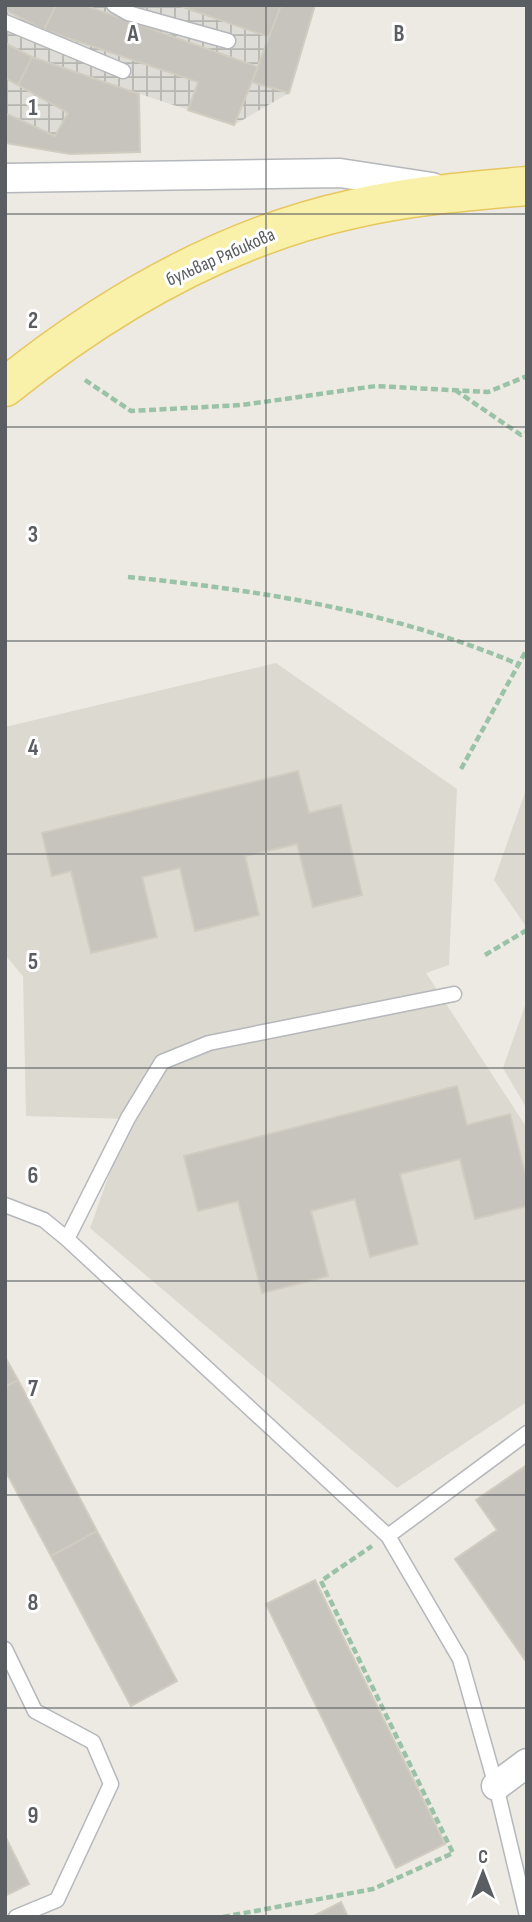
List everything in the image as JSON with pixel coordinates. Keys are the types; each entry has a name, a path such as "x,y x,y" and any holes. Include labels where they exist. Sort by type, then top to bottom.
{"main road":[{"name":"бульвар Рябикова","path":"5,387 104,315 222,253 283,228 354,208 463,192 527,186"}],"street":[{"path":"5,178 340,173 463,192"},
{"path":"496,1786 527,1763"}],"lane":[{"path":"114,5 128,13 228,41"},
{"path":"5,22 123,71"},
{"path":"67,1240 128,1118 162,1062 209,1043 454,994"},
{"path":"5,1205 44,1220 388,1536 460,1659 496,1786 527,1916"},
{"path":"388,1536 527,1433"},
{"path":"5,1649 35,1711 93,1742 111,1784 57,1900 16,1917"}],"path":[{"path":"85,380 131,411 243,405 376,386 488,392 527,376"},
{"path":"454,390 521,435 527,433"},
{"path":"128,577 207,585 342,609 473,646 518,664"},
{"path":"461,768 527,649"},
{"path":"485,955 527,930"},
{"path":"223,1917 373,1889 453,1853 321,1580 388,1536"}],"shaded area":[{"path":"5,5 315,5 289,93 234,125 140,94 140,152 70,154 5,143"},
{"path":"276,663 457,789 449,965 426,973 527,1128 527,1402 397,1488 90,1228 129,1119 26,1116 23,976 5,955 5,727"},
{"path":"527,787 527,928 494,880"},
{"path":"527,1000 527,1109 503,1068"}],"building":[{"path":"5,5 56,5 44,30 5,10"},
{"path":"56,5 84,5 258,67 234,125 188,110 198,82 44,30"},
{"path":"177,5 281,5 269,37"},
{"path":"281,5 315,5 289,93 252,82"},
{"path":"5,43 32,57 18,85 5,78"},
{"path":"32,57 139,94 140,152 70,154 5,143 5,113 55,136 68,113 18,85"},
{"path":"298,771 309,813 341,805 362,895 313,907 297,844 245,856 259,915 195,931 180,868 142,877 157,937 91,953 71,871 52,876 42,833"},
{"path":"457,1086 467,1125 510,1114 527,1181 527,1206 475,1219 460,1159 400,1174 418,1244 370,1257 355,1199 311,1211 328,1276 262,1293 238,1201 198,1211 184,1156"},
{"path":"5,1357 18,1380 5,1387"},
{"path":"18,1380 97,1531 51,1556 5,1470 5,1387"},
{"path":"527,1465 527,1663 455,1559 497,1530 476,1500"},
{"path":"97,1531 177,1681 131,1706 51,1556"},
{"path":"315,1580 445,1844 396,1868 266,1604"},
{"path":"5,1836 29,1884 5,1896"},
{"path":"341,1902 348,1917 312,1917"}]}
